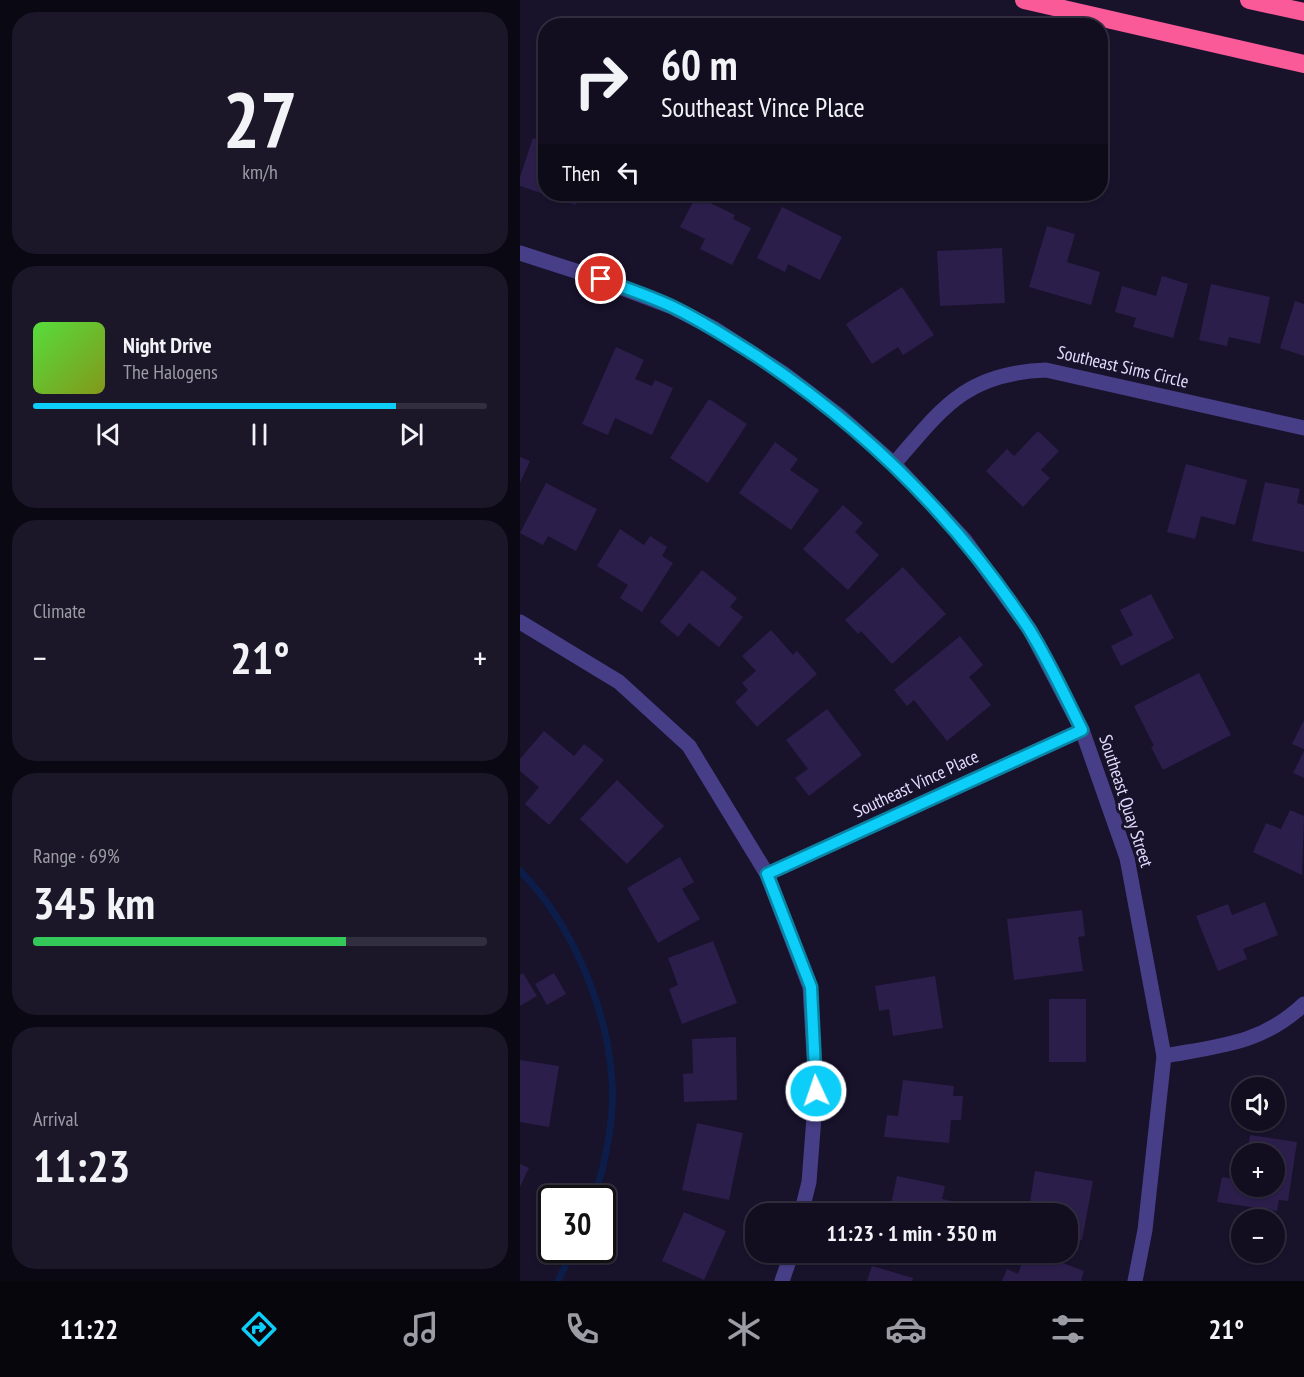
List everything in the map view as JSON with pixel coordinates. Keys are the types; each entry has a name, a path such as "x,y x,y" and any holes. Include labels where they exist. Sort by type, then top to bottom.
{"highway":[{"path":"1024,0 1102,18"},
{"path":"1249,0 1303,12"},
{"path":"1108,19 1303,64"}],"street":[{"name":"Southeast Quay Street","path":"520,253 619,286 672,307 715,329 782,373 833,411 894,464 964,538 1030,630 1082,730 1127,858 1164,1056 1146,1230 1135,1281"},
{"name":"Southeast Sims Circle","path":"894,464 932,420 967,389 1016,371 1046,370 1303,428"},
{"path":"520,622 619,682 689,746 767,874 811,987 816,1091 809,1182 804,1203"},
{"name":"Southeast Vince Place","path":"767,874 1082,730"},
{"path":"1164,1056 1251,1038 1289,1018 1303,1004"},
{"path":"782,1281 788,1263"}],"building":[{"path":"533,138 538,140 538,192 520,186 520,177"},
{"path":"564,201 577,201 576,205"},
{"path":"693,201 706,201 735,215 733,219 751,228 732,265 700,249 705,239 680,227"},
{"path":"782,207 842,237 820,280 788,264 785,272 757,258"},
{"path":"1047,226 1075,234 1067,262 1100,272 1091,305 1029,287"},
{"path":"1002,248 1005,303 940,306 937,251"},
{"path":"1162,276 1188,284 1173,338 1133,327 1136,318 1115,312 1122,286 1156,296"},
{"path":"1211,284 1270,297 1260,344 1229,337 1227,346 1199,340"},
{"path":"902,287 934,335 903,355 898,347 872,364 846,324"},
{"path":"1295,301 1304,304 1304,356 1280,348"},
{"path":"616,347 644,360 635,379 652,386 655,380 673,388 652,435 615,418 608,435 582,424"},
{"path":"709,399 747,424 708,483 670,458"},
{"path":"1038,431 1059,451 1041,470 1050,478 1023,507 986,471 1007,449 1014,456"},
{"path":"775,442 798,459 790,470 819,490 791,530 739,493"},
{"path":"520,457 530,461 520,483"},
{"path":"1186,464 1247,480 1235,525 1201,516 1195,539 1167,532"},
{"path":"1265,482 1300,489 1297,503 1304,505 1304,552 1252,541"},
{"path":"546,483 597,509 576,551 548,536 543,545 520,533"},
{"path":"843,505 863,523 855,532 879,555 848,590 803,549"},
{"path":"620,529 644,545 650,536 667,547 662,556 673,563 642,612 620,598 628,585 597,566"},
{"path":"903,567 946,614 892,664 861,631 858,634 845,620"},
{"path":"702,570 737,598 730,607 743,617 719,647 689,623 678,637 660,622"},
{"path":"1151,594 1174,638 1121,666 1111,646 1133,635 1120,610"},
{"path":"771,630 793,655 797,651 817,674 757,727 735,702 748,690 742,683 756,671 742,656"},
{"path":"960,636 983,665 969,677 991,705 947,741 914,700 907,706 894,690"},
{"path":"1199,673 1231,735 1163,770 1134,706"},
{"path":"827,709 862,755 809,796 795,778 808,769 786,740"},
{"path":"1304,720 1304,749 1292,744"},
{"path":"544,731 574,756 584,744 604,760 549,825 525,804 539,787 520,771 520,759"},
{"path":"1304,751 1304,778 1293,773"},
{"path":"617,780 664,826 627,864 580,819"},
{"path":"1290,810 1304,816 1302,875 1253,852 1266,823 1281,829"},
{"path":"680,857 694,882 682,889 700,919 658,943 627,888"},
{"path":"1265,902 1278,935 1243,949 1247,959 1218,971 1196,916 1228,904 1232,915"},
{"path":"1082,910 1085,936 1078,937 1083,971 1014,980 1007,919"},
{"path":"713,941 737,1003 682,1024 669,989 678,985 668,958"},
{"path":"523,973 537,996 520,1006 520,975"},
{"path":"554,973 566,994 547,1005 535,984"},
{"path":"935,976 943,1028 893,1036 889,1009 879,1011 875,986"},
{"path":"1049,999 1086,999 1086,1062 1049,1062"},
{"path":"736,1037 737,1100 684,1102 683,1074 693,1073 692,1039"},
{"path":"520,1060 559,1066 549,1127 520,1122"},
{"path":"903,1080 954,1086 953,1096 963,1096 961,1120 951,1120 949,1143 884,1137 887,1115 898,1116"},
{"path":"697,1123 743,1133 729,1200 682,1190"},
{"path":"1250,1135 1297,1142 1288,1201 1279,1200 1277,1209 1217,1202 1222,1177 1231,1178 1231,1197 1285,1197 1285,1143 1249,1143"},
{"path":"520,1164 529,1168 520,1187"},
{"path":"1035,1171 1093,1181 1082,1240 1078,1239 1078,1203 1030,1203"},
{"path":"897,1176 945,1186 942,1199 952,1201 952,1203 891,1203"},
{"path":"684,1212 726,1231 704,1280 662,1261"},
{"path":"1022,1263 1063,1263 1084,1271 1081,1281 1002,1281 1007,1269 1018,1274"},
{"path":"872,1266 913,1278 912,1281 867,1281"}],"waterway":[{"path":"520,871 555,915 570,941 584,968 603,1025 609,1053 613,1095 611,1125 598,1185"},
{"path":"558,1281 567,1263"}],"route":[{"path":"601,279 672,307 715,329 782,373 841,417 894,464 964,538 1030,630 1082,730 767,874 811,987 816,1091"}]}
